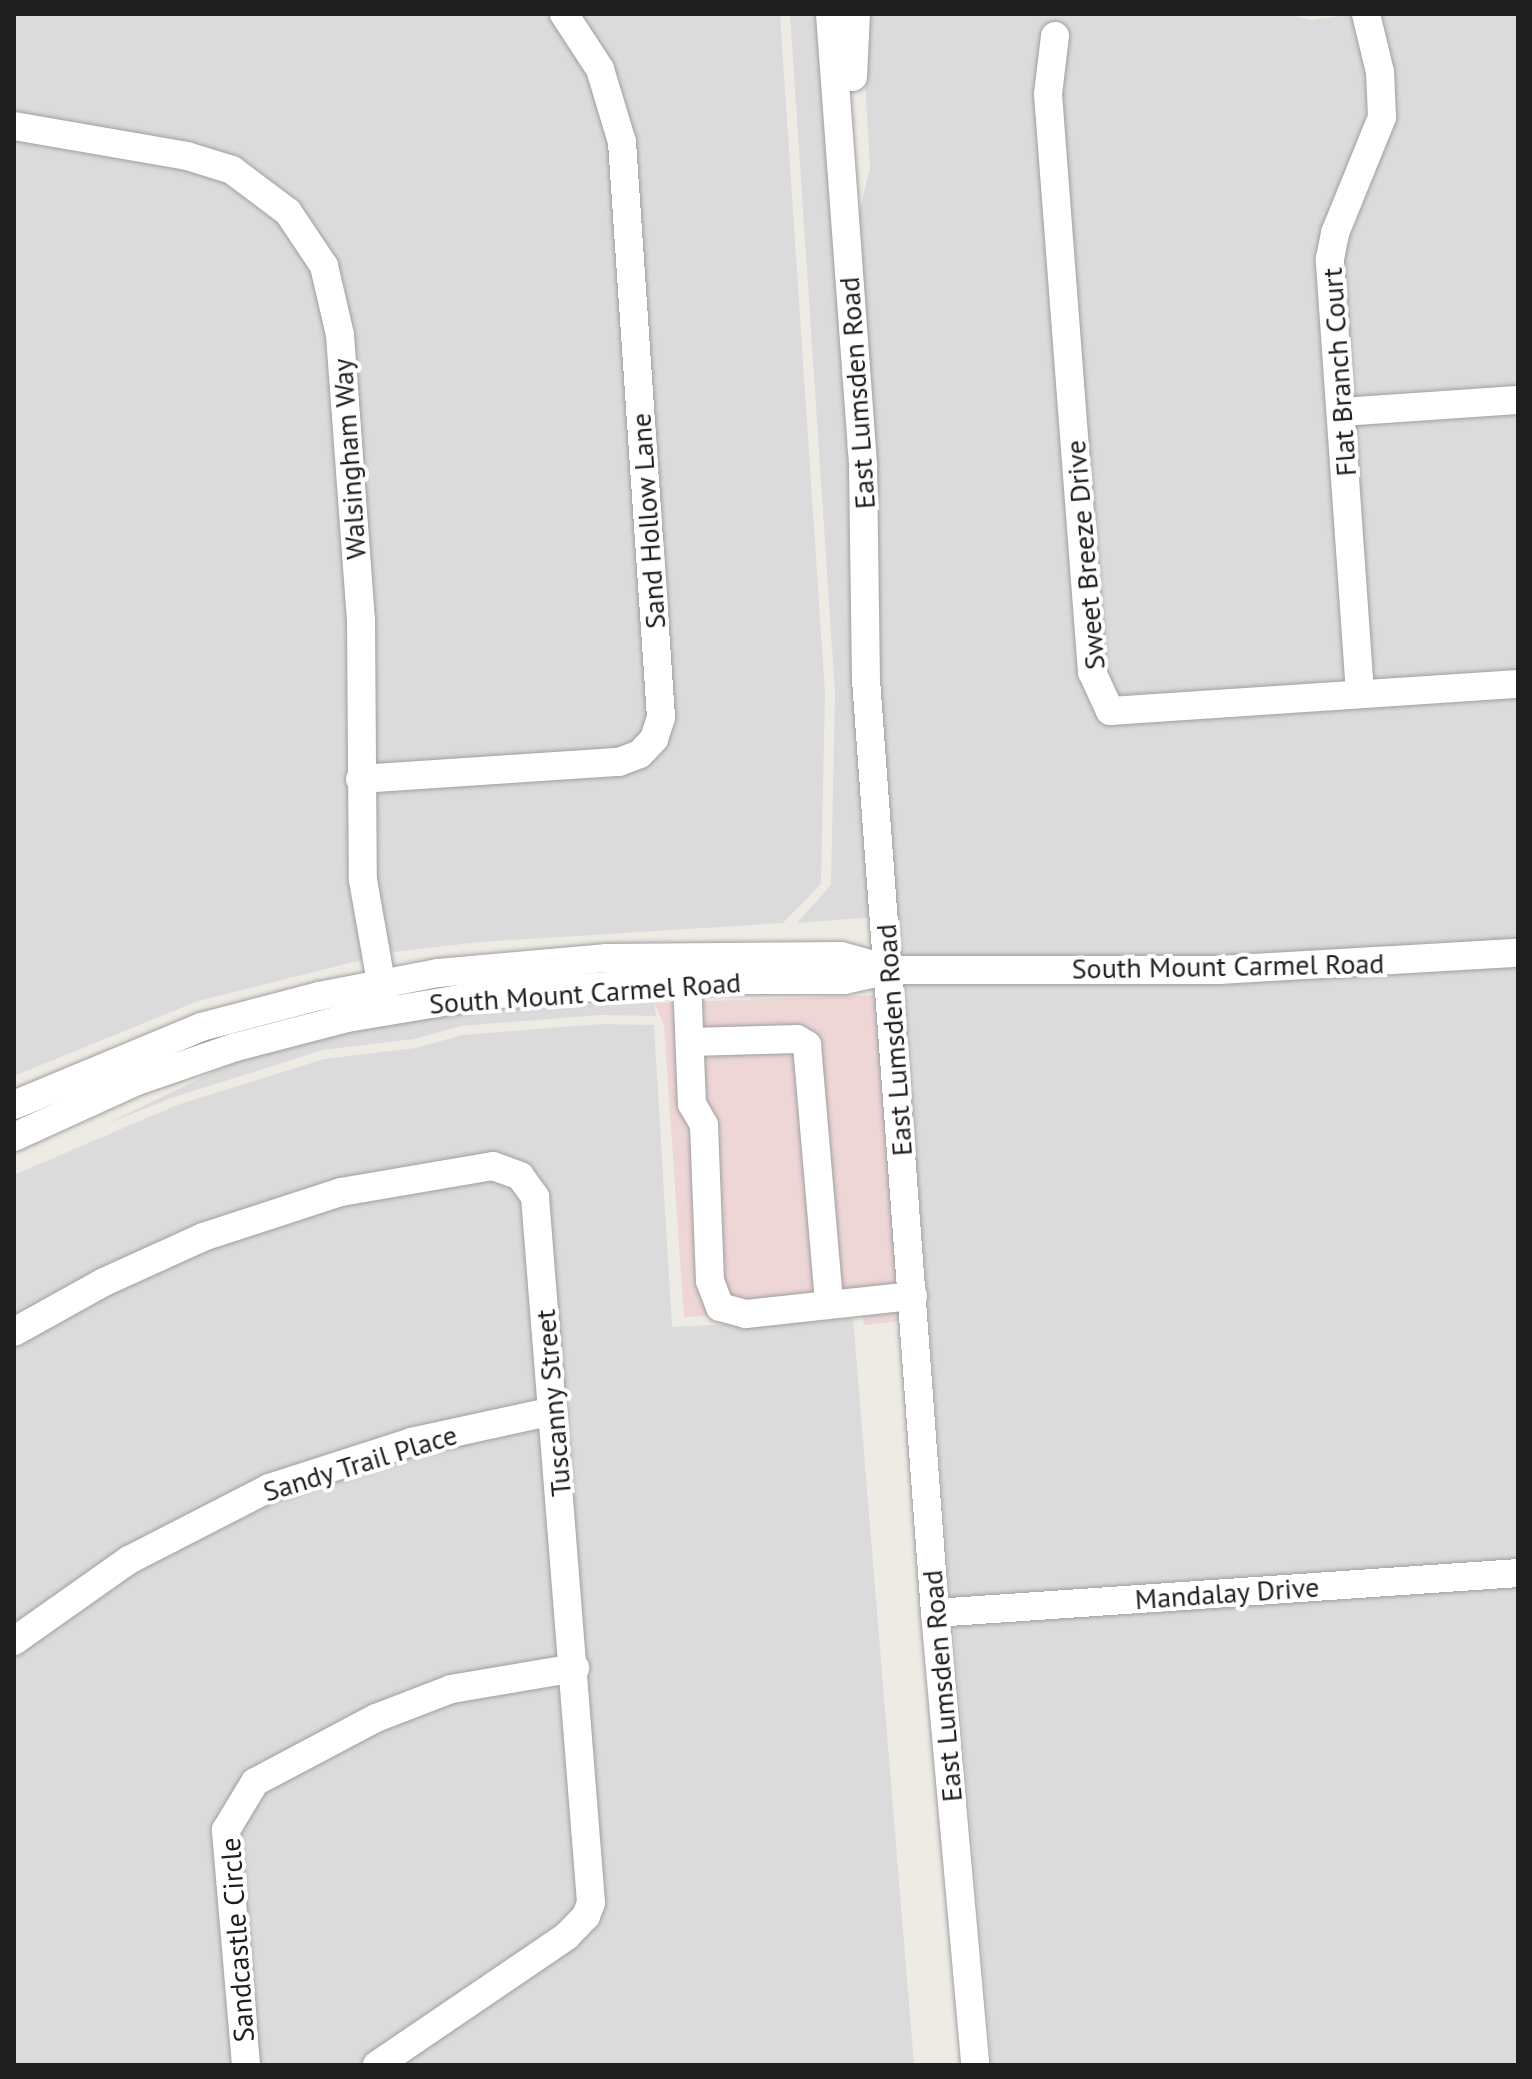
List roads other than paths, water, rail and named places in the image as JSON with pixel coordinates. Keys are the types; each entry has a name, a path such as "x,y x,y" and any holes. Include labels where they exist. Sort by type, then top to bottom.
{"street":[{"name":"Sand Hollow Lane","path":"360,779 619,762 640,754 654,739 661,717 622,142 600,69 564,14"},
{"name":"East Lumsden Road","path":"830,14 863,466 866,680 935,1613 975,2065"},
{"path":"845,220 858,168 851,43 856,14"},
{"name":"Flat Branch Court","path":"1360,693 1330,259 1382,117 1380,72 1366,14"},
{"name":"Sweet Breeze Drive","path":"1055,36 1048,94 1092,672 1110,711 1518,684"},
{"name":"Walsingham Way","path":"14,126 187,156 232,170 288,212 324,266 340,335 361,619 363,880 386,1011"},
{"path":"1341,412 1518,400"},
{"name":"South Mount Carmel Road","path":"14,1137 196,1059 289,1031 485,995 687,980 844,980 889,970 1219,970 1518,953"},
{"name":"South Mount Carmel Road","path":"14,1105 201,1027 381,983 494,966 607,958 841,956 889,970"},
{"path":"687,980 692,1104 704,1125 714,1296 731,1313 913,1296"},
{"path":"690,1042 797,1039 807,1045 829,1303"},
{"name":"Tuscanny Street","path":"14,1332 141,1265 272,1213 382,1184 493,1166 520,1176 535,1197 592,1887 586,1916 567,1936 377,2065"},
{"name":"Sandy Trail Place","path":"14,1641 129,1560 269,1488 411,1442 553,1411"},
{"name":"Mandalay Drive","path":"935,1613 1518,1573"},
{"name":"Sandcastle Circle","path":"246,2065 226,1830 255,1782 376,1718 451,1689 575,1668"}]}
